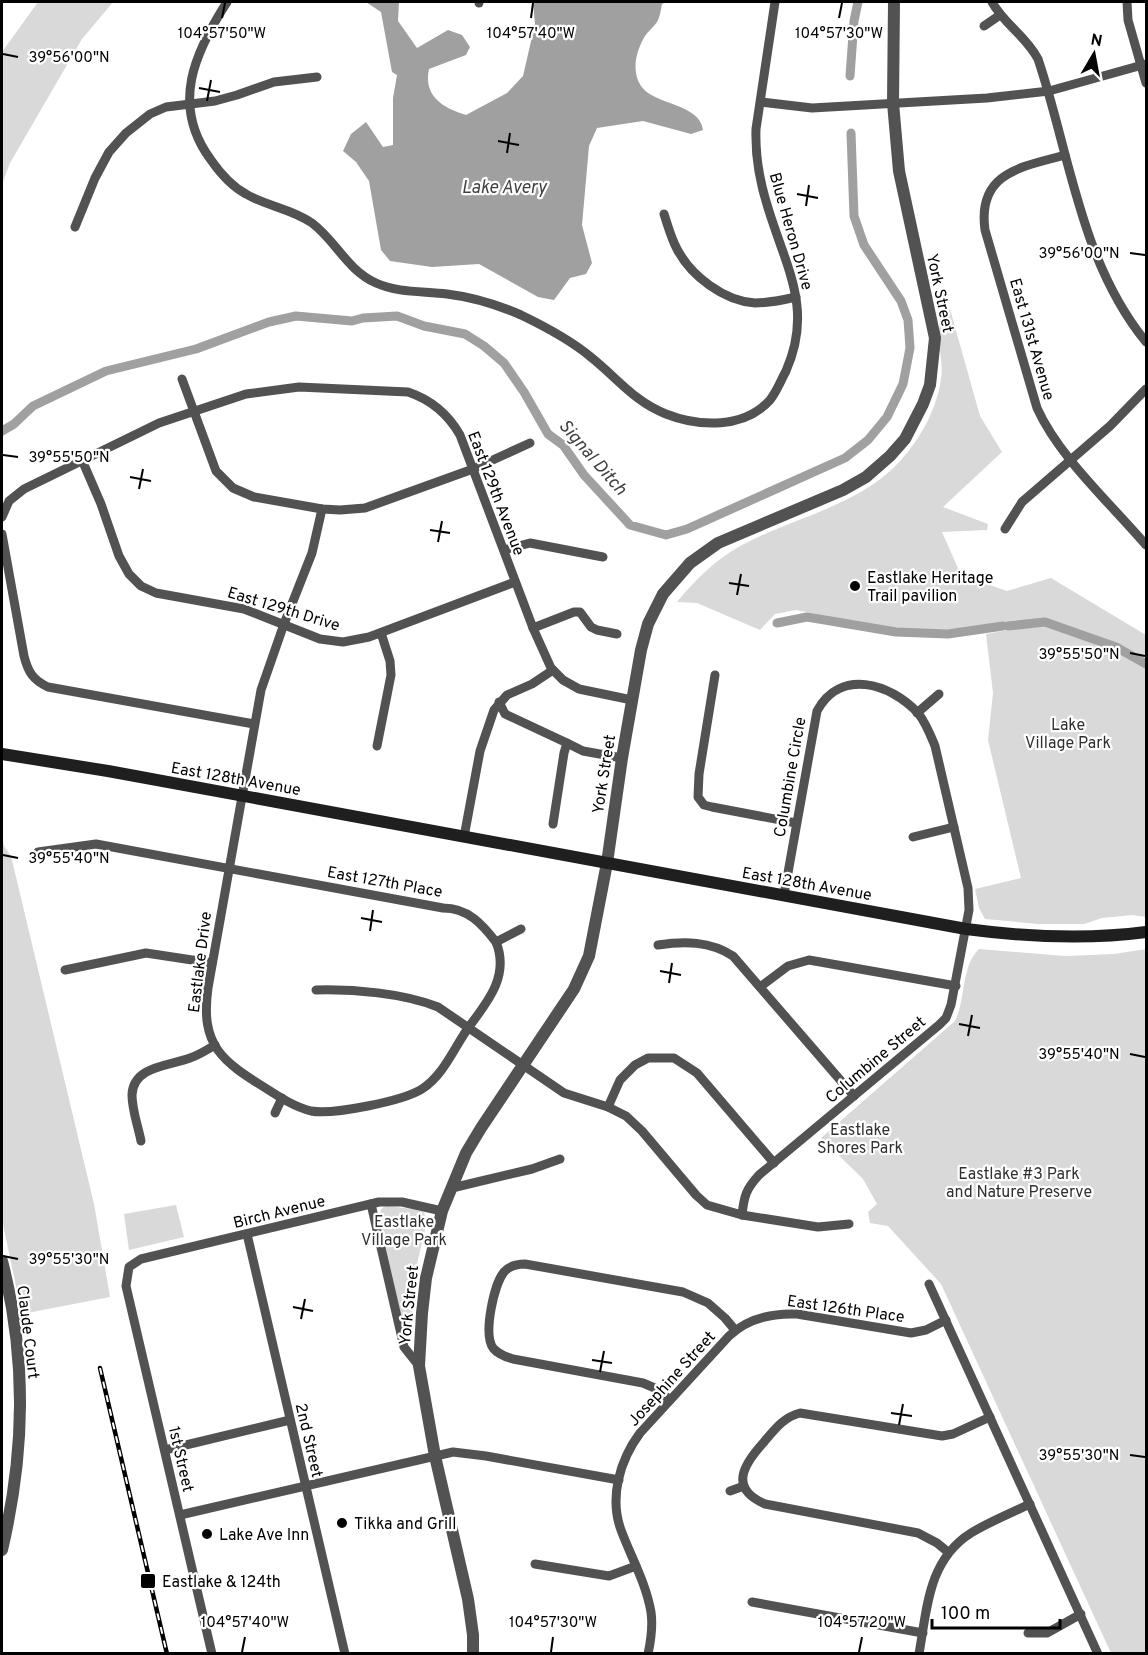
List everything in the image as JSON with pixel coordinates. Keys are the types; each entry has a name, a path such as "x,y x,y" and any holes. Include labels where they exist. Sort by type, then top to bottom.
{"main road":[{"name":"East 128th Avenue","path":"2,753 966,929 1020,936 1070,938 1146,932"}],"street":[{"name":"Blue Heron Drive","path":"227,2 199,50 191,76 190,105 196,135 222,176 243,193 310,222 359,274 377,284 397,290 466,297 519,314 572,342 647,406 670,416 704,423 723,423 740,418 755,411 769,400 790,362 796,340 799,321 796,297 791,274 760,182 756,145 760,102 776,2"},
{"name":"York Street","path":"472,1653 469,1605 435,1456 419,1366 426,1278 442,1211 466,1154 481,1128 574,989 584,968 593,942 607,863 640,650 648,624 663,594 682,570 718,543 843,490 866,477 890,456 904,439 923,404 930,385 935,338 899,171 893,103 894,2"},
{"path":"992,2 1000,15 1032,47 1049,91 1089,237 1102,271 1118,302 1146,342"},
{"path":"1127,2 1128,20 1144,65 1146,83"},
{"path":"984,26 1000,15"},
{"path":"760,102 812,108 987,98 1049,91 1144,65"},
{"path":"75,227 96,178 116,143 133,126 159,110 174,105 190,105 237,95 274,82 317,77"},
{"name":"East 131st Avenue","path":"1065,155 1021,166 999,179 985,205 986,230 1037,408 1052,436 1146,542"},
{"path":"664,214 682,257 710,285 728,296 750,302 758,303 796,297"},
{"path":"182,379 211,461 219,476 233,488 254,497 322,509 364,508 473,469 530,443"},
{"name":"East 129th Avenue","path":"2,517 9,501 24,489 159,423 246,393 279,388 310,387 408,392 423,398 445,414 460,435 545,659 553,670 563,680 579,689 632,700"},
{"path":"1005,529 1022,502 1110,426 1146,389"},
{"name":"East 129th Drive","path":"82,460 102,504 119,556 133,579 141,586 156,592 238,608 332,641 356,640 381,633 515,582"},
{"name":"Eastlake Drive","path":"322,509 312,553 261,690 254,724 228,867 205,1015 215,1046 228,1064 238,1071 282,1098 306,1109 330,1112 414,1093 435,1078 496,988 501,968 496,942"},
{"path":"2,534 26,664 33,678 48,687 254,724"},
{"path":"504,550 530,543 603,557"},
{"path":"533,628 574,612 580,612 591,627 617,634"},
{"path":"377,746 391,675 390,661 381,633"},
{"path":"464,837 480,751 488,724 499,702 507,695 532,684 553,670"},
{"path":"715,675 697,789 698,805 796,823"},
{"path":"829,681 835,690 853,684 879,687 897,696 926,724 935,746 968,888 969,910 966,929"},
{"name":"Columbine Circle","path":"784,895 816,711 825,697 835,690"},
{"path":"917,713 939,694"},
{"path":"499,702 505,714 583,751 622,758"},
{"path":"552,824 567,743"},
{"path":"913,837 954,827"},
{"name":"East 127th Place","path":"38,852 96,844 454,908 482,923 496,942"},
{"path":"496,942 521,929"},
{"name":"Columbine Street","path":"742,1215 744,1198 749,1186 946,1018 956,986 966,929"},
{"path":"658,945 680,941 715,947 733,956 854,1096"},
{"path":"65,970 152,953 213,963"},
{"path":"760,987 788,966 809,960 956,986"},
{"path":"316,990 356,990 426,1002 438,1007 523,1067 570,1096 608,1107 626,1116 642,1131 702,1201 712,1208 819,1227 849,1224"},
{"path":"141,1141 132,1094 134,1084 140,1076 148,1070 192,1058 215,1046"},
{"path":"608,1107 620,1080 639,1057 666,1057 681,1061 691,1068 774,1163"},
{"path":"275,1113 282,1098"},
{"path":"452,1188 531,1169 560,1159"},
{"name":"Birch Avenue","path":"128,1271 131,1265 141,1259 371,1204 402,1202 442,1211"},
{"path":"371,1204 404,1347 419,1366"},
{"name":"2nd Street","path":"247,1234 345,1653"},
{"path":"504,1257 509,1267"},
{"name":"Claude Court","path":"2,1261 11,1298 18,1354 21,1416 13,1496 2,1550"},
{"path":"670,1400 657,1389 643,1383 513,1359 499,1353 489,1339 489,1328 496,1287 501,1276 509,1267 520,1264 683,1292 708,1303 735,1330"},
{"name":"1st Street","path":"128,1271 126,1286 212,1653"},
{"path":"929,1284 1098,1653"},
{"name":"East 126th Place","path":"735,1330 756,1319 783,1313 911,1333 946,1320"},
{"name":"Josephine Street","path":"648,1653 652,1627 651,1612 636,1566 620,1528 617,1514 618,1480 633,1442 735,1330"},
{"path":"948,1552 937,1542 918,1533 765,1504 751,1497 744,1486 743,1477 749,1458 783,1421 794,1415 806,1413 942,1436 953,1434 990,1417"},
{"path":"165,1450 290,1420"},
{"path":"180,1515 435,1456 466,1453 618,1480"},
{"path":"730,1491 744,1486"},
{"path":"919,1653 925,1610 932,1583 948,1552 972,1532 1030,1504"},
{"path":"535,1564 609,1576 636,1566"},
{"path":"752,1602 923,1633"},
{"path":"1028,1633 1047,1633 1081,1614"}],"green space":[{"path":"38,2 113,2 82,39 10,163 2,184 2,52"},
{"path":"950,309 980,416 1002,452 943,507 988,524 987,530 942,532 961,575 1007,591 1051,578 1146,635 1146,662 1126,648 1049,619 952,630 891,629 796,610 775,614 760,630 697,603 677,602 706,570 732,551 762,535 846,500 885,476 901,460 921,432 936,401 942,372 939,330 942,320"},
{"name":"Lake Village Park","path":"1046,623 1112,649 1146,669 1146,917 1132,915 1102,918 1084,924 1038,924 985,919 979,908 975,889 1021,878 988,740 993,693 986,634"},
{"path":"2,837 4,846 11,856 94,1204 110,1297 22,1314 2,1220"},
{"name":"Eastlake #3 Park and Nature Preserve","path":"979,949 1066,956 1114,954 1146,949 1146,1653 1111,1653 941,1284 888,1226 870,1223 868,1212 877,1204 863,1179 821,1138 955,1021 969,964"},
{"path":"176,1205 184,1237 129,1250 124,1214"},
{"name":"Eastlake Village Park","path":"387,1206 424,1212 427,1222 416,1268 409,1339 406,1339 379,1215 382,1208"}],"water":[{"name":"Lake Avery","path":"366,2 399,2 398,21 417,48 448,30 462,35 470,47 466,55 429,69 428,78 429,87 437,100 450,109 466,115 507,93 523,76 535,24 533,2 666,2 662,4 657,22 646,34 639,48 636,74 641,86 647,92 694,114 703,130 691,134 643,121 597,128 589,146 582,225 592,263 586,274 570,278 554,300 538,297 479,264 432,267 390,261 381,250 369,181 356,162 343,151 351,134 366,122 383,147 393,145 393,98 397,75 392,72 381,12"}],"waterway":[{"name":"Signal Ditch","path":"850,76 854,21 858,2"},
{"name":"Signal Ditch","path":"2,431 14,424 33,406 106,371 196,349 269,322 296,316 352,321 397,316 424,326 465,334 504,363 548,434 563,445 584,475 630,525 666,535 687,529 845,458 868,440 887,417 903,384 910,348 908,320 901,301 864,245 854,216 851,133"},
{"path":"777,623 807,617 896,632 948,634 1003,626"},
{"path":"1008,626 1045,622 1116,647 1146,664"}],"railway":[{"path":"100,1368 167,1654"}],"place":[{"name":"Eastlake Heritage Trail pavilion","path":"855,586"},
{"name":"Tikka and Grill","path":"342,1523"},
{"name":"Lake Ave Inn","path":"207,1534"},
{"name":"Eastlake & 124th","path":"148,1581"}],"park label":[{"name":"Eastlake Shores Park","path":"860,1138"}]}
